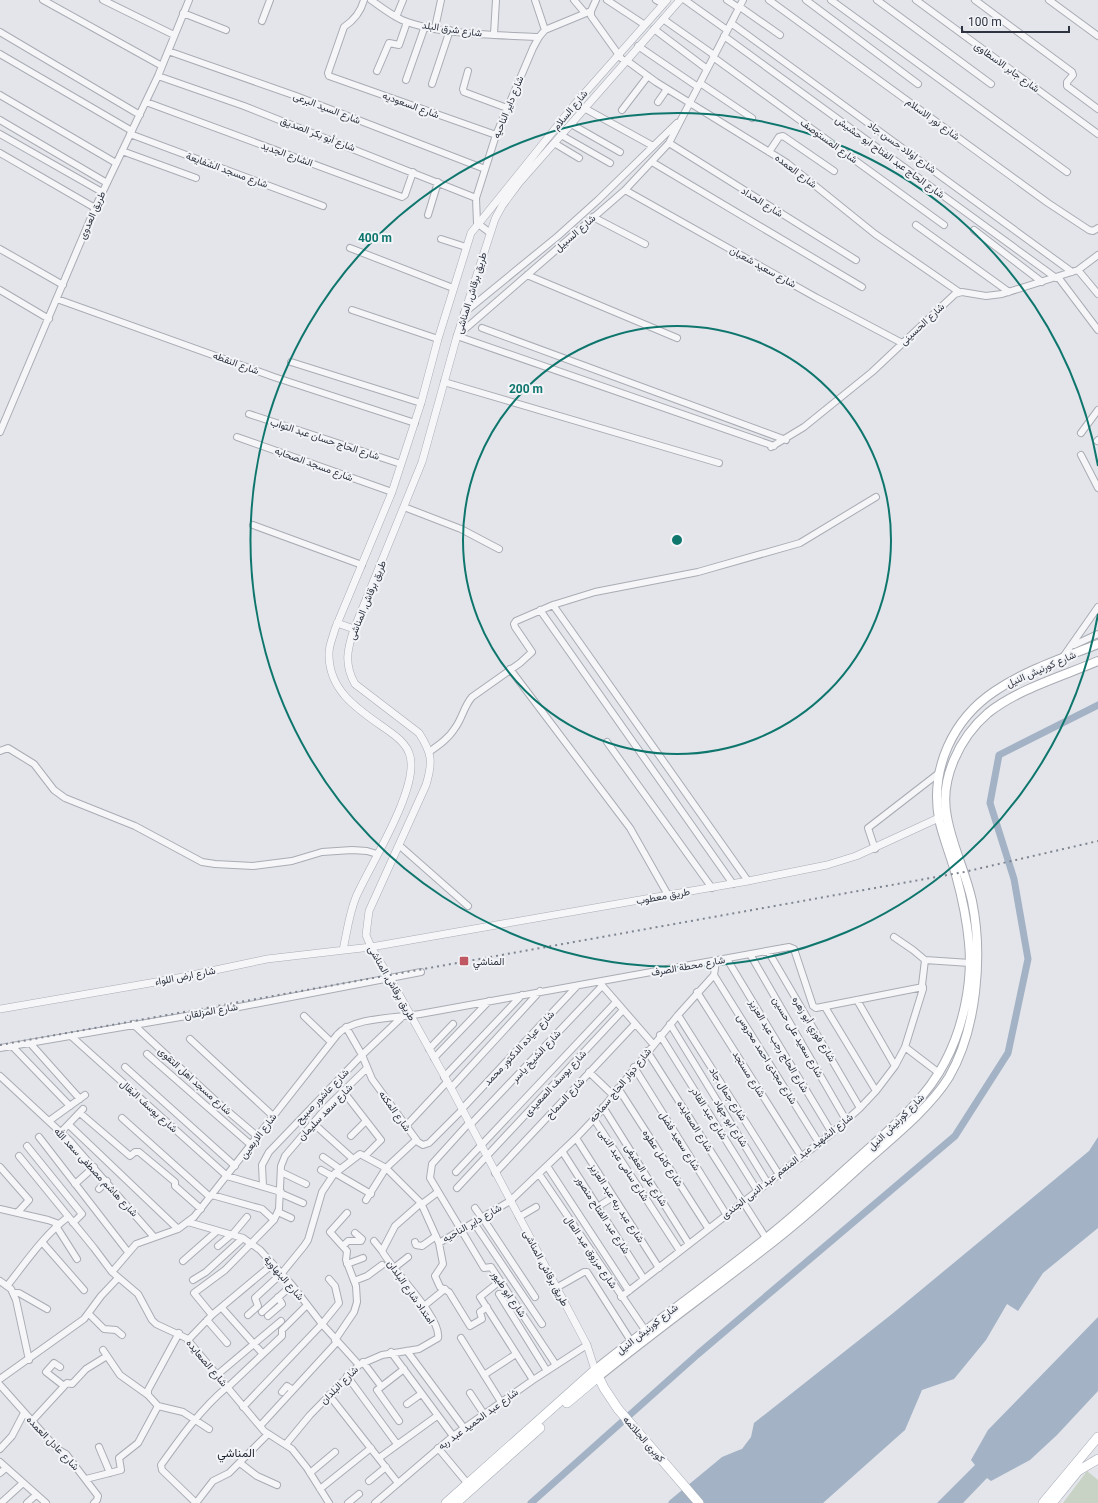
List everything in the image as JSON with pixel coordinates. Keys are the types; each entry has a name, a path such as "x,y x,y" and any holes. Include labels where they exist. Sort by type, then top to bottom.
{"main road":[{"name":"شارع كورنيش النيل","path":"758,1249 766,1238 883,1136 925,1092 939,1073 955,1041 962,1014 970,963 970,944 963,903 947,832 943,816 937,803 939,773 942,759 950,740 967,715 980,702 1010,682 1098,644"},
{"name":"شارع كورنيش النيل","path":"943,816 947,787 952,766 964,741 978,723 1003,703 1098,660"},
{"name":"شارع كورنيش النيل","path":"446,1503 596,1373 831,1193 933,1099 959,1058 974,996 976,960 975,922 972,901 964,872 947,832"},
{"path":"963,903 972,901"},
{"path":"925,1092 933,1099"},
{"name":"شارع كورنيش النيل","path":"456,1503 631,1341 645,1330 676,1311"},
{"name":"كوبرى الجلاتمه","path":"596,1373 611,1398 699,1503"},
{"path":"1043,1503 1098,1438"},
{"path":"1052,1503 1078,1471 1098,1460"}],"street":[{"path":"43,0 162,66"},
{"path":"103,0 174,35"},
{"name":"طريق العدوى","path":"0,432 102,192 158,76 189,0"},
{"path":"262,21 270,0"},
{"name":"شارع السعوديه","path":"364,0 350,24 344,27 328,73 330,77 496,135"},
{"name":"شارع شرق البلد","path":"371,0 396,17 407,22 425,26 450,30 539,37"},
{"path":"396,17 403,0"},
{"path":"435,28 441,0 445,0"},
{"path":"494,34 496,0"},
{"path":"534,0 545,30"},
{"name":"شارع العمده","path":"574,0 588,12 618,54 625,61 667,89 787,162 875,234 959,292"},
{"path":"588,12 596,0"},
{"path":"607,0 645,25"},
{"path":"656,0 665,2"},
{"name":"طريق برقاش, المناشى","path":"596,1373 587,1345 462,1109 429,1049 407,1016 390,978 371,947 366,935 369,911 400,846 426,785 431,770 430,752 419,733 355,684 349,674 346,663 347,652 354,630 422,462 457,336 489,232 510,194 638,46 680,0"},
{"name":"شارع الحاج عبد الفتاح ابو حشيش","path":"685,0 726,33 1057,277 1098,330"},
{"path":"727,0 780,35"},
{"name":"شارع السبيل","path":"457,336 625,190 669,143 743,0"},
{"name":"شارع نور الاسلام","path":"769,0 1048,203 1088,230 1093,231 1098,228"},
{"path":"806,0 918,84"},
{"path":"831,0 1067,172"},
{"path":"877,0 991,84"},
{"name":"شارع جابر الاسطاوى","path":"916,0 1098,134"},
{"path":"975,0 1072,72 1073,75 1067,82 1067,86 1098,110"},
{"path":"1049,0 1098,36"},
{"name":"شارع السلام","path":"477,223 618,54 665,2"},
{"name":"شارع داير الناحيه","path":"477,223 476,198 496,135 539,37 545,30 588,12"},
{"path":"183,13 226,30"},
{"name":"شارع المستوصف","path":"663,19 944,225"},
{"path":"377,71 389,43 399,45 407,22"},
{"name":"شارع اولاد حسن جاد","path":"731,23 1075,271 1098,294"},
{"path":"406,80 425,26"},
{"path":"654,28 707,69"},
{"path":"432,84 450,30"},
{"path":"0,32 140,115"},
{"path":"638,46 752,118"},
{"name":"شارع السيد البرعى","path":"168,51 296,96 485,169"},
{"name":"شارع مسجد الشفايعة","path":"0,54 131,133 323,206"},
{"path":"468,71 462,90 464,92 507,108"},
{"name":"شارع أبو بكر الصديق","path":"158,76 244,106 476,198"},
{"path":"622,110 648,76"},
{"path":"658,102 667,89"},
{"path":"0,95 116,163"},
{"name":"الشارع الجديد","path":"146,102 402,197 405,195 413,172"},
{"path":"584,108 653,146"},
{"name":"شارع السبيل","path":"464,313 564,231 620,180 681,119"},
{"path":"0,120 107,182"},
{"path":"571,124 620,152"},
{"path":"0,134 102,192"},
{"path":"561,135 610,163"},
{"path":"769,152 779,137 783,136 834,171"},
{"name":"شارع الحداد","path":"669,143 856,260"},
{"path":"554,144 579,158"},
{"path":"122,151 196,178"},
{"path":"0,153 95,208"},
{"path":"652,162 862,287"},
{"path":"428,215 438,182"},
{"name":"شارع سعيد شعبان","path":"625,190 817,298 902,343"},
{"path":"593,217 645,244"},
{"path":"477,223 489,232"},
{"name":"طريق برقاش, المناشى","path":"346,950 354,902 395,817 409,781 411,769 410,756 404,745 396,736 357,708 345,697 336,684 330,668 329,652 337,623 392,492 402,464 422,403 438,339 453,288 471,233 477,223"},
{"path":"916,225 1009,292"},
{"path":"974,230 1042,282"},
{"path":"441,240 466,247"},
{"path":"350,248 453,288"},
{"path":"0,249 63,285"},
{"path":"959,292 986,296 1009,292 1075,271 1097,257"},
{"path":"527,275 677,338"},
{"path":"0,290 49,319"},
{"name":"شارع الحسينى","path":"457,336 772,447 786,440 872,372 952,296 959,292"},
{"name":"شارع النقطه","path":"57,299 274,377 415,424"},
{"path":"352,310 438,339"},
{"path":"482,328 786,440"},
{"path":"291,362 422,403"},
{"path":"444,382 719,463"},
{"path":"1081,433 1098,410"},
{"name":"شارع الحاج حسان عبد التواب","path":"249,414 402,464"},
{"name":"شارع مسجد الصحابه","path":"237,437 392,492"},
{"path":"1081,455 1098,488"},
{"path":"430,752 456,728 468,702 472,697 532,652 514,624 516,621 553,605 595,592 698,572 800,543 876,497"},
{"path":"404,507 479,537 499,549"},
{"path":"253,525 362,564"},
{"path":"553,605 748,881"},
{"path":"1061,659 1073,645 1098,608"},
{"path":"540,610 733,884"},
{"path":"337,623 354,630"},
{"path":"1073,645 1098,634"},
{"path":"510,669 630,828 668,895"},
{"path":"607,742 712,888"},
{"path":"0,751 8,748 34,764 54,790 65,798 135,826 202,862 253,866 292,861 322,852 360,851 377,854"},
{"path":"875,849 868,828 939,773"},
{"name":"طريق معطوب","path":"371,947 712,888 842,861 875,849 943,816"},
{"path":"400,846 468,906"},
{"path":"894,937 925,960 970,963"},
{"name":"شارع ارض اللواء","path":"0,1009 173,979 267,959 371,947"},
{"name":"شارع محطة الصرف","path":"407,1016 540,991 601,984 789,947 794,949 813,1006 818,1008 825,1007"},
{"name":"شارع فوزي أبو زهره","path":"768,951 860,1108"},
{"name":"شارع سعيد على حسين","path":"750,954 846,1120"},
{"name":"شارع الحاج رجب عبد العزيز","path":"727,959 832,1133"},
{"name":"شارع الشهيد عبد المنعم عبد النبى الجندى","path":"621,1297 778,1173 832,1133 876,1092 895,1066 905,1047 923,987 925,960"},
{"path":"714,974 716,961"},
{"name":"شارع المزلقان","path":"0,1048 421,972"},
{"name":"شارع دوار الحاج سماحه","path":"510,1201 594,1119 660,1035 714,974"},
{"name":"شارع مجدى احمد محروس","path":"714,974 819,1143"},
{"path":"601,984 653,1044"},
{"name":"شارع الشيخ ياسر","path":"460,1230 430,1178 432,1164 601,984"},
{"name":"شارع عياده الدكتور محمد","path":"462,1109 577,986"},
{"path":"876,1092 825,1007 923,987"},
{"path":"447,1082 540,991"},
{"name":"شارع مستجد","path":"698,992 801,1156"},
{"path":"405,1128 522,995"},
{"path":"858,1000 895,1066"},
{"path":"434,1058 489,1001"},
{"path":"456,1172 616,1002"},
{"name":"شارع يوسف الصعيدى","path":"457,1188 623,1010"},
{"name":"شارع جمال جاد","path":"678,1015 778,1173"},
{"path":"304,1016 331,1042"},
{"path":"346,1027 407,1016"},
{"name":"شارع عاشور صبيح","path":"262,1186 262,1165 269,1152 362,1055 407,1016"},
{"name":"شارع مسجد اهل التقوى","path":"133,1024 217,1102 258,1137"},
{"path":"429,1049 453,1024"},
{"name":"شارع السماح","path":"495,1173 635,1024"},
{"name":"شارع ابو جهاد","path":"670,1024 768,1182"},
{"name":"شارع المكنه","path":"346,1027 362,1055 372,1080 405,1128 420,1144 429,1143 462,1109"},
{"name":"شارع الاربعين","path":"112,1272 128,1252 139,1242 178,1230 201,1209 331,1042 341,1030 346,1027"},
{"name":"شارع عبد القادر","path":"660,1035 757,1190"},
{"name":"شارع يوسف البقال","path":"71,1036 227,1176"},
{"path":"190,1039 273,1116"},
{"path":"30,1043 83,1097 49,1121"},
{"path":"12,1046 70,1106"},
{"path":"905,1047 939,1073"},
{"name":"شارع الصعايده","path":"647,1051 766,1238"},
{"path":"147,1054 251,1145"},
{"path":"125,1067 235,1166"},
{"name":"شارع سعيد فضل","path":"634,1067 726,1214"},
{"name":"شارع سعد سليمان","path":"212,1315 194,1293 222,1273 274,1220 278,1212 281,1172 285,1156 313,1123 368,1068"},
{"path":"589,1072 613,1095"},
{"name":"شارع هاشم مصطفى سعد الله","path":"0,1076 61,1132 107,1181 154,1237"},
{"name":"شارع كامل عطوه","path":"618,1088 708,1228"},
{"path":"248,1315 258,1306 255,1298 282,1274 308,1240 322,1192 336,1173 360,1154 365,1156 381,1141 343,1092"},
{"name":"شارع على العفيفى","path":"603,1107 689,1244"},
{"path":"61,1132 81,1111 130,1156 136,1151 139,1152 175,1182 174,1186 201,1209"},
{"path":"122,1118 211,1196 262,1209 274,1220"},
{"name":"شارع سامى عبد النبى","path":"594,1119 680,1251"},
{"path":"351,1136 366,1121"},
{"path":"313,1123 353,1159"},
{"path":"69,1125 178,1230"},
{"path":"38,1137 128,1252"},
{"name":"شارع عبد ربه عبد العزيز","path":"576,1138 659,1268"},
{"path":"366,1200 386,1168 416,1140"},
{"path":"27,1146 82,1214 73,1223"},
{"name":"شارع عبد الفتاح منصور","path":"562,1151 644,1279"},
{"name":"شارع الصعايده","path":"19,1156 112,1272 138,1294 152,1320 156,1324 179,1333 188,1340 260,1426 268,1434 286,1444 310,1473 329,1503"},
{"name":"شارع داير الناحيه","path":"365,1156 386,1168 422,1204 438,1243 510,1201"},
{"path":"324,1157 336,1173"},
{"path":"547,1166 629,1291"},
{"path":"0,1167 29,1200 18,1212"},
{"path":"75,1184 94,1167"},
{"path":"321,1170 336,1173 371,1194"},
{"path":"281,1172 306,1184"},
{"name":"شارع مرزوق عبد العال","path":"539,1174 621,1297 645,1330"},
{"path":"227,1176 280,1192 303,1203"},
{"path":"99,1188 107,1181"},
{"name":"امتداد شارع البلدان","path":"407,1350 419,1349 438,1338 437,1329 424,1306 382,1251 395,1226 438,1192"},
{"path":"602,1204 613,1197"},
{"path":"475,1208 534,1297"},
{"path":"519,1217 536,1208"},
{"path":"0,1209 18,1212 57,1225 77,1259"},
{"path":"278,1212 291,1218"},
{"path":"260,1426 336,1341 356,1307 357,1296 354,1281 346,1260 347,1251 331,1231 348,1213"},
{"path":"7,1286 57,1225 68,1217"},
{"path":"218,1246 231,1235 247,1217"},
{"name":"شارع البنهاوية","path":"188,1222 243,1238 252,1243 292,1285 336,1341 361,1364 381,1386"},
{"path":"474,1223 542,1324"},
{"name":"شارع ابو طيور","path":"460,1230 484,1268 491,1267 556,1365"},
{"path":"183,1261 217,1231"},
{"path":"343,1246 348,1241 361,1241 362,1239 355,1232"},
{"path":"415,1242 416,1245 422,1246 436,1236"},
{"path":"193,1280 206,1272 243,1238"},
{"path":"42,1242 84,1290"},
{"path":"374,1242 382,1251"},
{"path":"438,1243 443,1264 435,1274 435,1278 440,1287 449,1292 470,1326 482,1319 480,1312 487,1307"},
{"path":"394,1268 408,1257"},
{"path":"348,1264 364,1258"},
{"path":"188,1340 212,1315 273,1264"},
{"path":"354,1281 367,1276 382,1265"},
{"path":"556,1288 584,1272 587,1272 631,1341"},
{"path":"0,1379 29,1360 89,1314 101,1296 118,1278"},
{"path":"243,1407 322,1324 339,1303 334,1286 328,1279"},
{"path":"0,1281 14,1294 29,1360"},
{"path":"500,1281 480,1295 533,1380"},
{"path":"262,1312 292,1285"},
{"path":"424,1306 445,1289"},
{"path":"14,1294 19,1293 47,1309"},
{"path":"499,1294 547,1371"},
{"path":"268,1316 282,1304 278,1297"},
{"path":"268,1434 229,1473 213,1481 196,1503 160,1467 195,1419 211,1401 227,1388 282,1336 282,1330 307,1305"},
{"path":"222,1308 263,1354"},
{"path":"89,1314 104,1329 116,1330 122,1334"},
{"path":"207,1320 227,1343"},
{"path":"217,1375 281,1321"},
{"path":"148,1395 148,1390 179,1333"},
{"path":"461,1338 500,1402"},
{"name":"شارع عبد الحميد عبد ربه","path":"375,1503 453,1436 500,1402 587,1345"},
{"path":"103,1350 120,1375 148,1395 158,1406 183,1412 209,1429"},
{"path":"407,1350 464,1428"},
{"name":"شارع البلدان","path":"286,1444 329,1395 361,1364 392,1352 407,1350"},
{"path":"392,1352 421,1394 453,1436"},
{"path":"484,1375 516,1354"},
{"path":"32,1421 67,1382 72,1384 88,1368 107,1356"},
{"path":"60,1368 54,1363 46,1372 64,1386"},
{"path":"399,1421 377,1390 404,1369"},
{"path":"347,1376 398,1444"},
{"name":"شارع عادل العمده","path":"0,1385 57,1449 66,1454 86,1479 98,1496 94,1503"},
{"path":"282,1392 287,1386 293,1390"},
{"path":"470,1393 484,1414"},
{"path":"406,1404 421,1394"},
{"path":"329,1395 398,1483"},
{"path":"86,1479 122,1469 119,1458 136,1445 158,1406"},
{"path":"0,1449 12,1436 24,1413"},
{"path":"379,1458 437,1416"},
{"path":"100,1447 110,1473"},
{"path":"320,1489 371,1448"},
{"path":"438,1448 468,1484"},
{"path":"1086,1451 1098,1460"},
{"path":"310,1473 335,1452"},
{"path":"0,1462 46,1503"},
{"path":"240,1463 257,1476 277,1485"},
{"path":"369,1481 386,1467"},
{"path":"0,1473 6,1468"},
{"path":"2,1503 23,1483"},
{"path":"348,1503 359,1494"},
{"path":"27,1503 36,1495"}],"green space":[{"path":"1087,1471 1098,1480 1098,1503 1063,1503"}],"water":[{"path":"1098,1137 1098,1228 1043,1273 1018,1311 1007,1304 986,1340 954,1379 922,1390 905,1430 823,1503 676,1503 742,1449 751,1437 754,1423 892,1314 1089,1151"},
{"path":"1098,1317 1098,1391 1057,1435 1030,1460 991,1481 987,1478 963,1503 937,1503 975,1465 971,1460 988,1430"}],"waterway":[{"path":"531,1503 698,1354 955,1136 1008,1053 1028,959 1014,879 990,803 999,755 1098,705"},
{"path":"672,1503 724,1460 741,1453"}],"railway":[{"path":"0,1045 964,872 1098,841"}],"place":[{"name":"المناشي","path":"464,961"}],"district":[{"name":"المناشي","path":"236,1453"}]}
